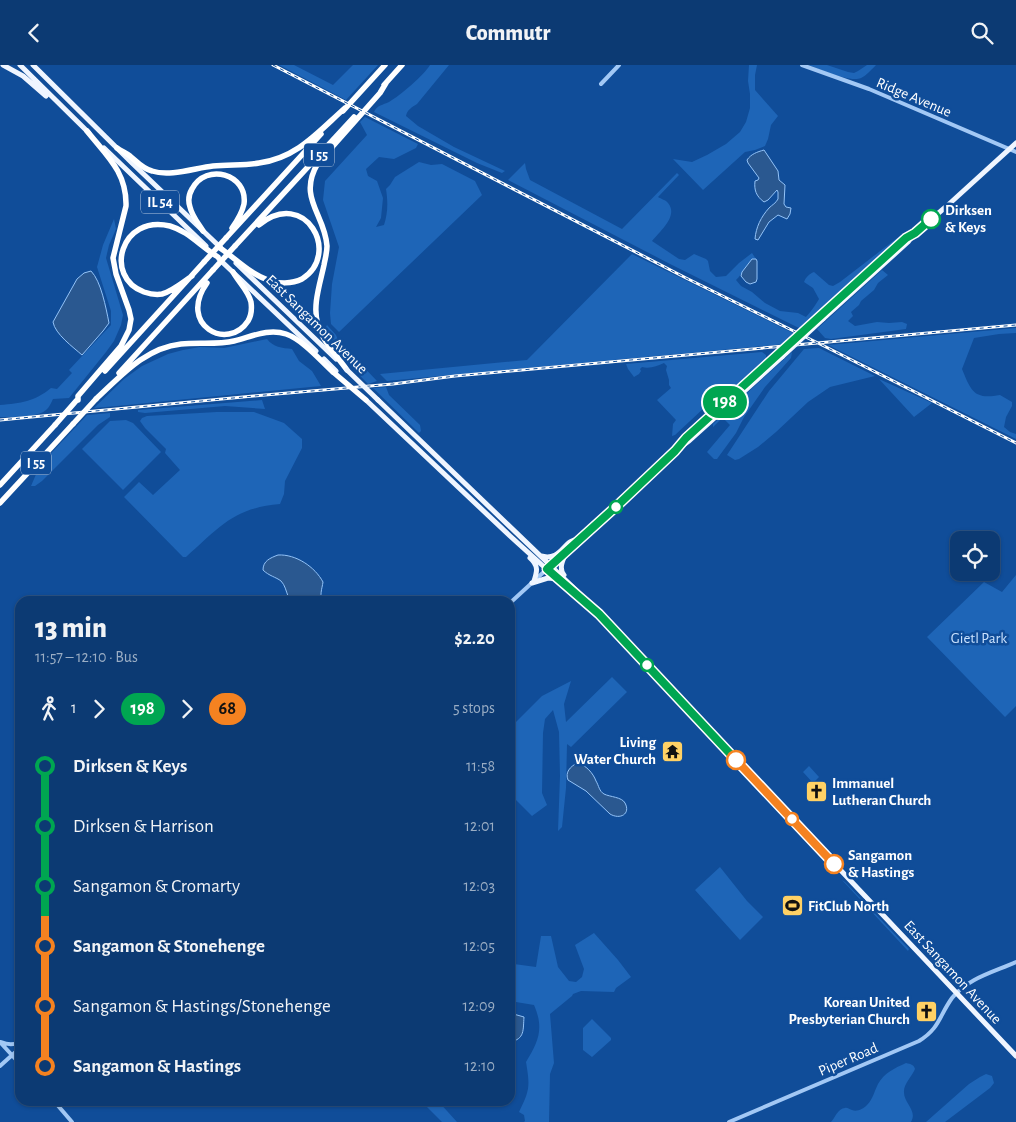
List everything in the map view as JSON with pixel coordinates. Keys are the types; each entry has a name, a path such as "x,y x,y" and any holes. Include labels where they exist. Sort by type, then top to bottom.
{"highway":[{"name":"I 55","path":"0,485 385,65"},
{"name":"I 55","path":"0,503 402,65"},
{"path":"347,370 324,340 317,323 316,301 327,245 311,199 311,180 318,163 380,93 386,83"},
{"path":"117,148 143,167 159,173 214,166 261,163 277,159 298,149 345,108"},
{"path":"77,401 78,397 121,346 127,335 131,319 128,303 114,264 116,246 126,206 124,184 118,170 87,131"},
{"path":"203,231 190,209 190,191 196,182 203,177 214,173 223,174 237,182 242,190 244,199 240,215 226,238"},
{"path":"220,247 253,273 266,280 282,283 293,282 306,276 315,265 318,256 318,240 314,230 302,218 289,213 276,214 268,218 242,239"},
{"path":"192,276 174,289 163,294 149,294 139,290 131,284 124,274 121,261 124,245 130,236 142,228 150,225 161,225 181,231 218,257"},
{"path":"215,269 200,293 197,302 197,313 200,321 206,328 222,334 232,333 240,329 247,323 251,314 250,298 233,272"},
{"path":"96,399 134,365 156,351 176,345 233,341 264,333 282,333 296,339 366,400"}],"main road":[{"name":"East Sangamon Avenue","path":"3,65 23,76 72,117"},
{"name":"East Sangamon Avenue","path":"20,65 335,372"},
{"name":"East Sangamon Avenue","path":"33,65 540,555 558,579 584,600 625,641 1016,1056"},
{"path":"39,65 90,117 107,138"},
{"path":"549,567 675,451 689,441 779,356 1016,143"},
{"name":"East Sangamon Avenue","path":"366,400 510,536 576,590 584,600"},
{"path":"510,536 516,545 536,564 537,571 533,582"},
{"path":"540,555 555,556 572,540 580,540"},
{"path":"568,551 562,561 562,571 575,584 576,590"},
{"path":"533,582 548,578 558,579"}],"street":[{"path":"601,84 619,65"},
{"name":"Ridge Avenue","path":"802,65 868,89 1016,152"},
{"path":"515,598 549,567"},
{"name":"Piper Road","path":"728,1122 919,1041 935,1027 951,1000 971,981 1016,962"},
{"path":"0,1042 15,1044"},
{"path":"0,1042 15,1059"},
{"path":"0,1066 15,1053"},
{"path":"58,1106 72,1122"}],"green space":[{"path":"279,65 294,65 333,85 353,65 378,65 346,100"},
{"path":"430,65 449,65 417,104 409,110 406,116 418,126 454,147 505,171 502,173 477,163 374,112 378,107 389,102 405,90"},
{"path":"749,65 757,65 755,90 778,116 771,125 765,146 745,152 703,190 673,159 692,162 726,144 740,132 746,122 750,108"},
{"path":"808,65 827,65 854,73 867,65 876,65 865,76 850,79"},
{"path":"365,117 418,144 416,148 394,159 379,157 366,169 368,176 377,181 383,198 381,218 376,227 384,225 387,207 386,189 395,177 419,162 431,165 442,164 475,181 482,195 339,332 331,324 330,313 332,284 339,247 323,200 325,181 367,135 360,122"},
{"path":"525,163 530,180 622,229 677,173 679,175 658,197 668,203 671,213 667,223 652,241 679,259 685,260 694,254 706,259 710,271 716,277 726,276 752,253 756,259 747,265 736,280 741,286 780,311 798,313 806,317 819,299 813,288 804,282 809,275 814,272 829,285 833,286 901,235 906,234 801,329 508,180"},
{"path":"114,219 116,229 106,258 123,315 114,341 69,398 53,399 42,413 24,417 0,417 0,405 27,401 51,388 57,389 72,373 69,370 111,325 111,311 97,267 103,245"},
{"path":"632,254 795,334 785,344 387,381 380,374 527,360"},
{"path":"882,270 888,275 851,312 853,316 848,321 855,326 877,322 902,322 907,324 906,329 831,339 825,338 817,329"},
{"path":"327,325 338,340 377,381 368,384 344,359 324,331"},
{"path":"1016,328 1016,333 974,338 962,369 971,388 979,395 1000,395 1012,402 1004,427 1016,434 1016,439 828,345"},
{"path":"267,339 281,348 292,349 299,361 312,371 321,386 94,408 124,379 142,366 168,354 200,347 224,348"},
{"path":"819,348 875,376 830,387 808,402 758,447 739,459 735,460 727,455 769,391 804,349"},
{"path":"762,352 766,355 766,359 761,365 709,412 704,408 672,436 673,424 676,420 657,400 671,388 666,370 667,366 664,363 651,367 642,367 639,374 634,377 626,364"},
{"path":"792,352 791,358 765,387 744,417 736,433 717,459 714,459 707,452 730,425 724,419 720,420 713,427 713,424"},
{"path":"879,379 932,403 914,417"},
{"path":"386,387 389,395 420,425 421,431 419,433 373,388"},
{"path":"262,400 265,409 225,406 138,412 138,410"},
{"path":"254,412 284,423 302,439 302,448 285,481 284,494 280,504 264,506 238,515 218,529 186,557 183,557 124,497 139,482 153,495 180,470 165,453 166,449 140,421 147,416"},
{"path":"110,413 110,417 98,425 42,481 35,486 31,486 40,465 87,415"},
{"path":"126,420 133,423 161,452 123,490 82,449 110,421"},
{"name":"Gietl Park","path":"1016,575 1016,706 1005,717 927,637 984,582 1002,592"},
{"path":"612,677 627,692 571,747 567,744 566,788 562,827 558,831 559,732 553,710 545,719 543,733 542,793 547,805 532,816 515,799 515,723 542,696 571,681 564,704 566,722"},
{"path":"809,766 819,777 813,783 803,772"},
{"path":"720,867 747,901 763,917 740,940 695,890"},
{"path":"842,880 909,949 908,951"},
{"path":"594,933 631,977 616,988 614,992 581,991 573,994 550,1014 554,1063 550,1074 549,1122 524,1122 524,1115 519,1112 528,1088 526,1062 537,1041 539,1021 534,1005 515,1002 515,964 536,967 541,936 551,936 558,967 569,981 576,982 582,977 584,969 575,945"},
{"path":"592,1019 611,1040 592,1057 583,1050 583,1028"},
{"path":"906,1063 912,1065 915,1069 904,1088 904,1095 913,1114 911,1122 831,1122 843,1108 860,1110 871,1100 883,1077"},
{"path":"986,1074 992,1076 994,1083 990,1088 945,1122 926,1122 969,1084"},
{"path":"426,1106 443,1106 457,1122 442,1122"}],"shaded area":[{"path":"764,150 778,171 779,180 785,185 784,204 786,207 791,208 787,219 778,215 769,222 758,240 755,239 759,222 766,211 778,199 777,190 764,202 755,190 755,181 759,178 747,160 754,153"},
{"path":"752,259 757,261 757,279 756,282 750,284 741,276"},
{"path":"91,271 95,275 100,288 109,323 82,355 61,336 54,327 53,322 77,279 84,273"},
{"path":"278,555 285,555 298,559 310,567 320,576 323,582 321,596 288,596 282,583 263,570 266,562"},
{"path":"577,763 586,767 591,772 602,793 619,798 625,803 627,810 624,815 614,816 610,814 586,791 568,780 569,770"},
{"path":"515,1014 524,1017 523,1030 515,1041"}],"railway":[{"path":"273,65 686,278 1016,443"},
{"path":"0,420 1016,325"}],"bus line":[{"name":"198","path":"736,760 599,614 547,569 777,355 906,238 931,219"},
{"name":"68","path":"736,760 834,864"}],"place":[{"name":"Dirksen & Keys","path":"931,219"},
{"name":"Living Water Church","path":"672,751"},
{"name":"Immanuel Lutheran Church","path":"816,792"},
{"name":"Sangamon & Hastings","path":"834,864"},
{"name":"FitClub North","path":"792,906"},
{"name":"Korean United Presbyterian Church","path":"926,1011"}]}
